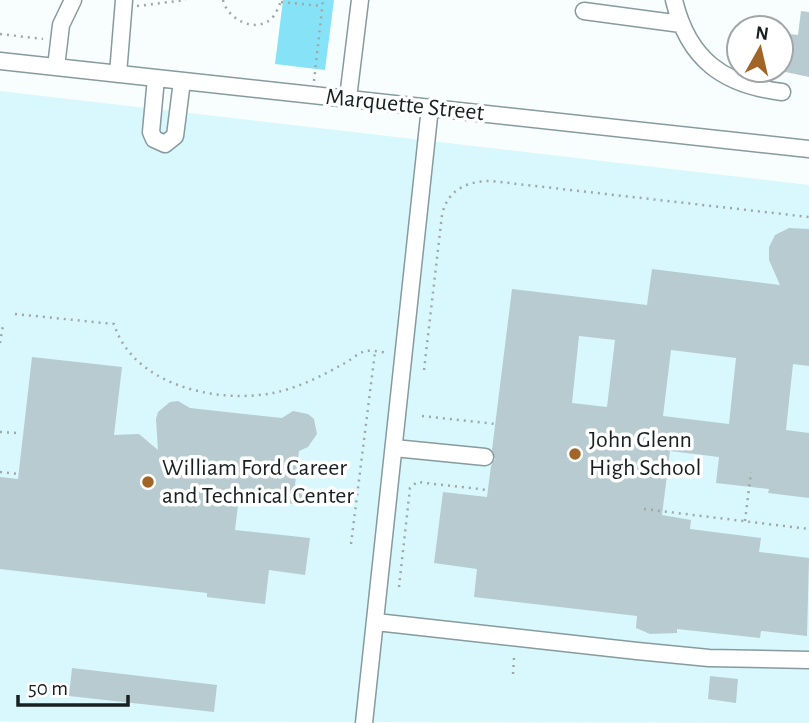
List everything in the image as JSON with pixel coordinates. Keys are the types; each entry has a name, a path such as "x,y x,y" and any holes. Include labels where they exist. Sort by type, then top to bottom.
{"street":[{"path":"56,67 61,25 73,0"},
{"path":"348,98 360,0"},
{"path":"674,0 688,41 721,76 782,92"},
{"path":"118,74 128,4"},
{"path":"584,11 681,24"},
{"name":"Marquette Street","path":"0,61 809,149"},
{"path":"156,78 151,132 154,139 166,144 175,136 182,81"},
{"path":"365,723 430,107"},
{"path":"394,448 485,457"},
{"path":"376,622 709,658 809,660"}],"path":[{"path":"128,4 186,0"},
{"path":"223,0 234,18 260,25 272,19 281,1 322,6"},
{"path":"313,95 323,0"},
{"path":"0,34 50,40"},
{"path":"424,370 442,215 450,196 461,186 476,181 491,181 809,217"},
{"path":"15,314 114,324 118,337 150,374 177,384 228,395 274,393 318,378 365,351 394,354"},
{"path":"0,343 3,325"},
{"path":"351,544 374,352"},
{"path":"422,416 495,424"},
{"path":"0,432 18,433"},
{"path":"0,472 18,474"},
{"path":"745,521 751,472"},
{"path":"399,587 410,488 417,482 488,490"},
{"path":"644,509 809,529"},
{"path":"513,674 514,658"}],"shaded area":[{"path":"283,0 334,0 325,70 275,64"},
{"path":"0,91 809,185 809,723 0,721"}],"building":[{"path":"801,11 809,12 809,77 795,74 795,35 798,35"},
{"path":"789,228 809,229 809,366 793,364 786,430 809,433 809,498 768,493 769,489 716,483 719,457 670,451 662,515 691,520 690,529 761,538 759,552 809,558 807,636 761,631 760,638 677,629 677,633 650,634 636,628 637,616 474,597 477,569 434,563 443,492 487,497 491,466 495,459 492,450 512,289 647,305 652,269 780,285 769,260 769,247 775,235","holes":["579,336 615,340 607,407 572,403","671,350 736,358 729,424 663,416"]},
{"name":"William Ford Career and Technical Center","path":"32,357 122,367 114,435 139,434 158,450 156,419 158,412 170,402 178,401 190,408 282,418 293,411 308,414 314,419 317,434 308,447 299,451 295,485 305,486 303,505 239,497 235,530 310,538 305,575 269,570 265,604 207,597 207,593 0,569 0,477 18,479"},
{"path":"72,668 217,685 214,712 69,696"},
{"path":"710,676 738,679 736,703 708,699"}],"place":[{"name":"John Glenn High School","path":"575,454"},
{"name":"William Ford Career and Technical Center","path":"148,482"}]}
